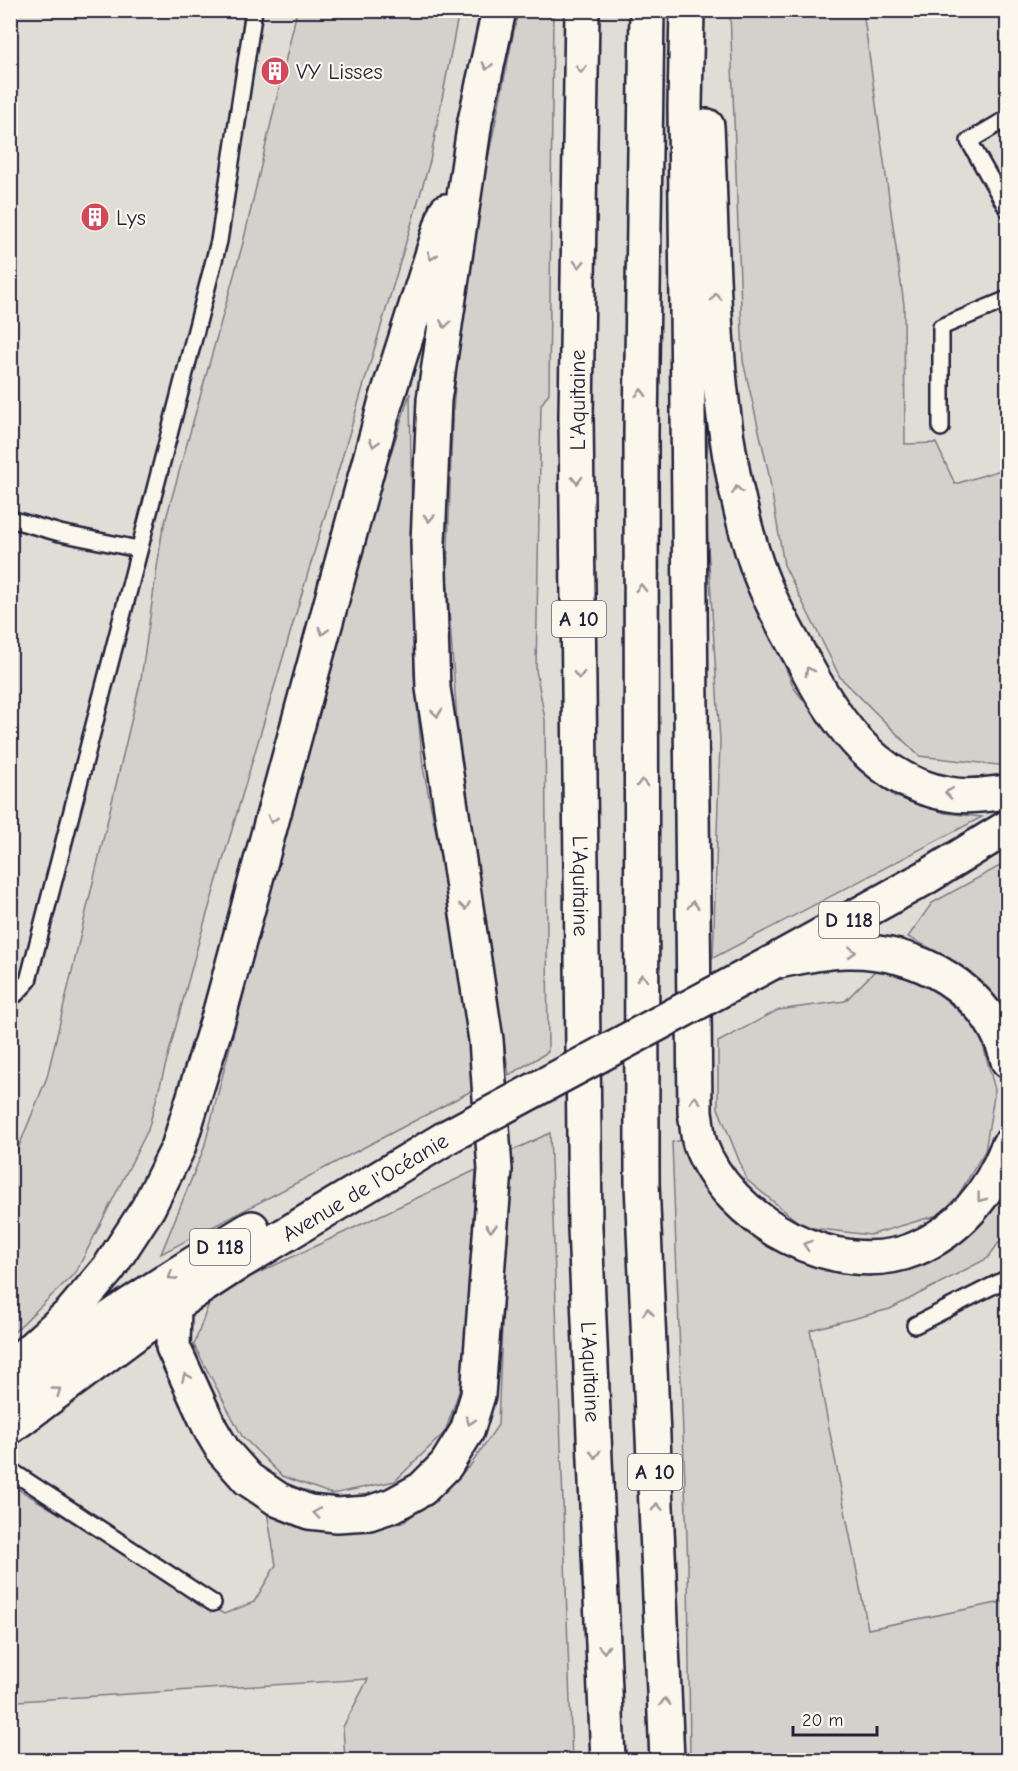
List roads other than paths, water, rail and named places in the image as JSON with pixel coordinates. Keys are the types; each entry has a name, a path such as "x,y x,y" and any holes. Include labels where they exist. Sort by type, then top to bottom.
{"main road":[{"path":"174,1305 173,1347 211,1430 224,1452 248,1479 279,1500 309,1512 337,1515 369,1513 393,1505 422,1489 446,1465 467,1431 478,1395 484,1344 495,1170 486,1040 433,688 428,543 434,400 475,120 499,10"},
{"name":"L'Aquitaine","path":"582,10 576,417 585,1228 608,1761"},
{"name":"A 10","path":"647,10 641,432 642,1183 667,1761"},
{"path":"687,10 695,1112 700,1144 728,1189 776,1232 803,1245 858,1257 914,1249 944,1233 970,1212 990,1187 1008,1146"},
{"path":"700,10 724,408 739,499 757,564 780,617 811,676 840,723 866,754 919,785 948,794 980,795 1008,792"},
{"path":"10,1368 71,1313 109,1268 148,1208 178,1148 218,1019 385,404 475,120"},
{"name":"D 118","path":"449,1136 925,878 1008,827"},
{"name":"D 118","path":"925,878 1008,839"},
{"path":"773,962 846,951 903,956 941,972 971,995 999,1039 1008,1061"},
{"name":"Avenue de l'Océanie","path":"10,1427 174,1305 240,1262 449,1136"},
{"name":"Avenue de l'Océanie","path":"10,1391 70,1344 158,1285 263,1222 449,1136"}],"lane":[{"path":"10,994 16,993 28,981 219,242 254,10"},
{"path":"1008,118 969,141 1008,210"},
{"path":"941,428 941,327 1008,299"},
{"path":"10,519 60,533 138,549"},
{"path":"915,1325 1008,1278"},
{"path":"10,1470 213,1604"}],"place":[{"name":"VY Lisses","path":"275,71"},
{"name":"Lys","path":"95,217"}]}
